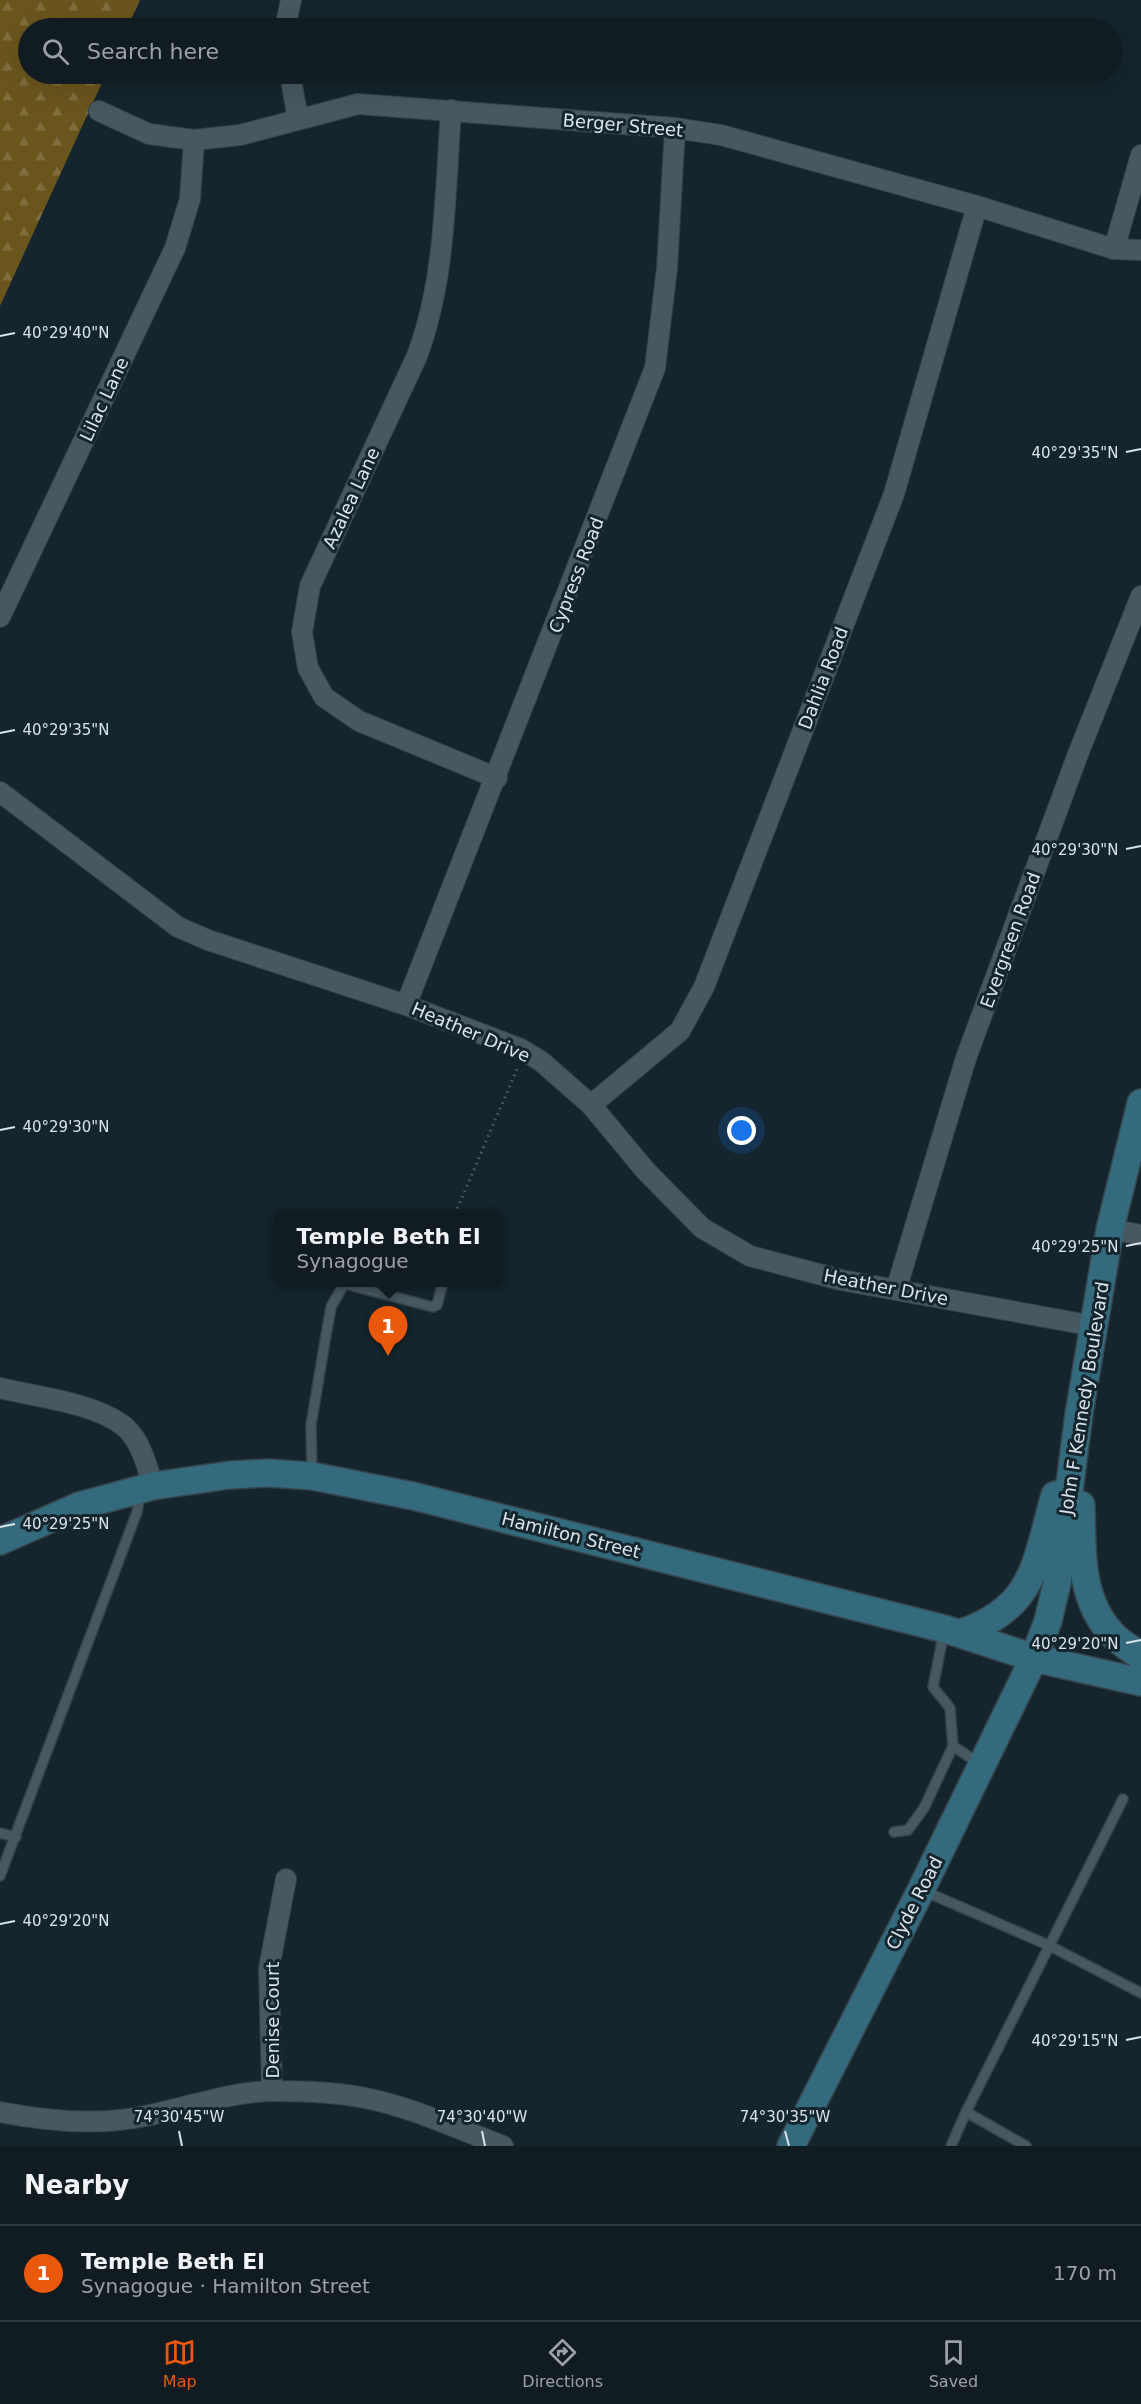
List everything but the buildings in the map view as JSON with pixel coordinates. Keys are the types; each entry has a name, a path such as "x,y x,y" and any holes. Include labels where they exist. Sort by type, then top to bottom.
{"street":[{"path":"287,18 291,0"},
{"path":"292,84 298,119"},
{"name":"Berger Street","path":"99,111 149,134 194,140 240,135 358,104 675,128 721,135 977,206 1114,249 1141,250"},
{"name":"Azalea Lane","path":"451,110 439,268 428,324 417,356 310,586 302,632 308,668 324,697 336,708 359,722 497,778"},
{"name":"Cypress Road","path":"406,1005 497,778 655,368 667,268 675,128"},
{"name":"Lilac Lane","path":"0,617 175,248 190,199 194,140"},
{"path":"1114,249 1141,154"},
{"name":"Dahlia Road","path":"591,1105 680,1031 704,987 894,494 977,206"},
{"name":"Evergreen Road","path":"896,1290 966,1058 1078,754 1141,596"},
{"name":"Heather Drive","path":"0,792 178,927 208,940 406,1005 521,1049 542,1062 591,1105 645,1170 702,1228 750,1256 842,1280 1094,1326"},
{"name":"John F Kennedy Boulevard","path":"1034,1658 1048,1621 1057,1583 1079,1414 1110,1229 1134,1121 1141,1103"},
{"path":"1110,1229 1141,1235"},
{"path":"0,1388 93,1410 126,1428 144,1455 147,1487"},
{"path":"953,1631 986,1624 998,1616 1028,1585 1038,1560 1079,1414"},
{"path":"1079,1414 1083,1566 1087,1587 1092,1605 1111,1633 1141,1656"},
{"name":"Hamilton Street","path":"0,1540 79,1506 147,1487 268,1473 312,1476 413,1496 953,1631 1034,1658 1141,1682"},
{"name":"Clyde Road","path":"791,2146 921,1890 1034,1658"},
{"name":"Denise Court","path":"272,2091 269,1968 285,1879"},
{"path":"0,2112 49,2120 142,2117 204,2102 272,2091 366,2098 503,2146"}],"lane":[{"path":"312,1476 311,1425 331,1307 343,1287"},
{"path":"360,1287 433,1307 437,1305 442,1287"},
{"path":"0,1876 147,1487"},
{"path":"894,1832 908,1830 924,1808 954,1746 950,1708 933,1687 953,1631"},
{"path":"954,1746 982,1765"},
{"path":"951,2146 1048,1946 1123,1799"},
{"path":"0,1833 16,1837"},
{"path":"921,1890 1048,1946 1141,1993"},
{"path":"966,2112 1026,2146"}],"path":[{"path":"457,1209 517,1069"}],"green space":[{"path":"0,0 140,0 132,18 18,18 18,84 101,84 0,306"}],"place":[{"name":"Temple Beth El","path":"388,1356"}]}
